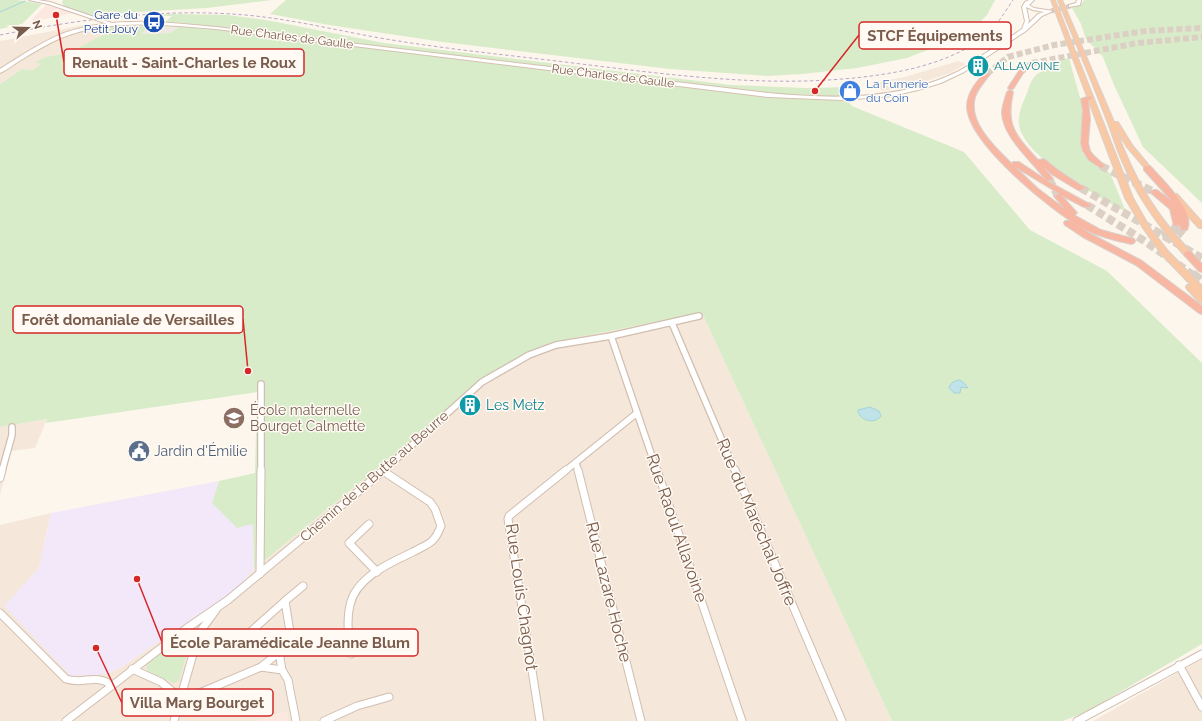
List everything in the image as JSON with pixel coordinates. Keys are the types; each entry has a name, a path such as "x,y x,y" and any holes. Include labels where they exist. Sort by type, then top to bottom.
{"highway":[{"path":"1048,0 1054,11 1058,14"},
{"path":"1053,0 1132,203 1147,228 1165,253 1202,291"},
{"path":"1060,0 1110,119 1113,131 1146,202 1202,269"},
{"path":"1065,0 1084,49 1081,52"},
{"path":"1032,63 1021,72 1010,90 1006,110 1007,121 1021,146 1049,179"},
{"path":"1087,206 1028,172 1007,157 991,140 978,119 976,104 980,89 989,75 973,92 970,104 972,118 985,140 1073,226 1086,235 1139,263 1202,311"},
{"path":"1090,98 1084,99 1088,113 1084,146 1090,157 1101,166"},
{"path":"1110,119 1116,123 1129,146 1179,206 1186,219 1181,226 1178,216 1173,208 1154,192"},
{"path":"1012,130 1024,145 1046,165 1080,188"},
{"path":"1013,168 1054,205 1074,220 1095,231 1130,239 1088,223 1070,211 1058,196"},
{"path":"1147,168 1202,226"},
{"path":"1185,275 1183,280 1202,300"}],"main road":[{"path":"1024,30 1027,21 1024,7 1032,0"},
{"path":"1071,6 1078,4 1080,1"},
{"name":"Rue Charles de Gaulle","path":"0,70 29,52 57,38 79,30 109,24 188,26 768,95 827,98 874,96 925,87 962,71 1024,30 1040,15 1051,11 1033,9 1028,7 1027,3"}],"street":[{"path":"32,0 110,23 109,24"},
{"path":"55,6 60,2"},
{"name":"Chemin de la Butte au Beurre","path":"66,721 112,684 187,628 217,608 260,574 382,471 482,382 529,354 556,345 611,336 699,316"},
{"name":"Rue du Maréchal Joffre","path":"672,323 842,721"},
{"name":"Rue Raoul Allavoine","path":"611,336 742,721"},
{"path":"260,574 261,384"},
{"name":"Rue Louis Chagnot","path":"540,721 508,519 509,516 637,413"},
{"path":"0,478 12,435 12,427"},
{"name":"Rue Lazare Hoche","path":"576,462 641,721"},
{"path":"351,654 348,625 350,604 356,590 376,572 436,539 441,526 435,509 430,502 382,471"},
{"path":"369,524 349,543 376,572"},
{"path":"248,634 285,600 303,586"},
{"path":"132,669 162,682 180,697 190,697 261,667 282,650 291,638 285,600"},
{"name":"Chemin de la Butte au Beurre","path":"174,721 192,650 199,634 217,608"},
{"path":"0,613 66,679 73,682 81,682 100,679 112,684"},
{"path":"187,628 199,634"},
{"path":"282,650 280,658 282,670 288,680 296,721"},
{"path":"1077,721 1202,654"},
{"path":"1179,665 1202,706"},
{"path":"261,667 282,670"},
{"path":"324,721 357,706 389,697"}],"shaded area":[{"path":"46,5 74,13 32,22 34,17"},
{"path":"89,24 95,26 103,24 106,33 70,52 46,57 36,62 42,64 33,70 22,69 0,84 0,41"},
{"path":"149,26 180,27 170,33 140,34"},
{"path":"958,61 966,64 950,73 915,85 883,91 872,83 905,77"},
{"path":"702,313 892,721 288,721 286,711 259,721 0,721 0,525 51,513 39,568 5,606 107,674 120,668 237,589 254,569 396,453 481,380 531,351 558,341"},
{"path":"47,419 35,448 11,451 0,495 0,427"},
{"path":"219,481 212,503 253,523 254,569 237,589 120,668 107,674 71,676 4,606 39,568 51,513"},
{"path":"1202,659 1202,721 1093,721"},
{"path":"286,711 288,721 259,721"}],"green space":[{"path":"0,0 18,0 42,4 22,24 0,29"},
{"path":"63,0 272,0 207,8 86,15 65,7 62,3"},
{"path":"286,0 995,0 987,15 975,27 956,39 907,58 857,68 767,76 670,69 443,42 329,25 270,14"},
{"path":"1084,0 1202,0 1202,203 1143,147 1114,85 1103,57 1086,39 1081,24 1071,6 1081,4"},
{"path":"172,14 227,15 266,20 384,43 731,85 806,88 856,87 861,94 848,101 852,106 964,152 1030,230 1107,271 1202,363 1202,644 1086,712 1063,721 892,721 702,313 558,341 531,351 481,380 396,453 254,569 253,524 237,528 212,503 219,481 255,473 257,392 46,423 47,419 0,427 0,84 22,69 33,70 41,64 35,62 46,57 70,52 106,33 104,26 149,26 141,34 170,33 179,27 160,26 172,16 139,16"},
{"path":"1069,58 1084,112 1080,141 1083,154 1094,164 1110,173 1126,212 1081,186 1048,163 1034,151 1024,138 1019,125 1020,111 1031,83 1035,76 1042,71 1040,65"},
{"path":"186,634 192,635 179,681 173,683 148,671 146,668 148,662"}],"water":[{"path":"960,380 968,388 961,387 960,393 954,393 949,388 950,385 953,382"},
{"path":"870,407 879,411 881,416 878,419 871,421 867,420 864,419 859,413 858,410"}],"waterway":[{"path":"0,12 25,1"}],"tunnel":[{"path":"1051,11 1071,6"},
{"path":"987,74 1008,57 1054,45 1145,31 1202,28"},
{"path":"1032,63 1138,43 1202,37"},
{"path":"1101,166 1154,192"},
{"path":"1049,179 1058,196"},
{"path":"1081,188 1163,235"},
{"path":"1087,205 1146,242 1193,275"},
{"path":"1163,235 1173,231 1177,224"},
{"path":"1169,239 1178,235 1184,228"},
{"path":"1163,235 1169,239"},
{"path":"1169,239 1202,258"},
{"path":"1192,274 1202,282"}],"railway":[{"path":"0,35 61,24 122,16 214,13 279,19 380,38 476,52 684,76 759,81 834,80 885,74 914,68 955,54 968,48 990,32 1013,0"}],"place":[{"name":"Renault - Saint-Charles le Roux","path":"56,15"},
{"name":"Gare du Petit Jouy","path":"154,22"},
{"name":"ALLAVOINE","path":"978,66"},
{"name":"STCF Équipements","path":"815,91"},
{"name":"La Fumerie du Coin","path":"850,91"},
{"name":"Forêt domaniale de Versailles","path":"248,371"},
{"name":"Les Metz","path":"470,405"},
{"name":"École maternelle Bourget Calmette","path":"234,418"},
{"name":"Jardin d'Émilie","path":"139,451"},
{"name":"École Paramédicale Jeanne Blum","path":"137,579"},
{"name":"Villa Marg Bourget","path":"96,648"}]}
